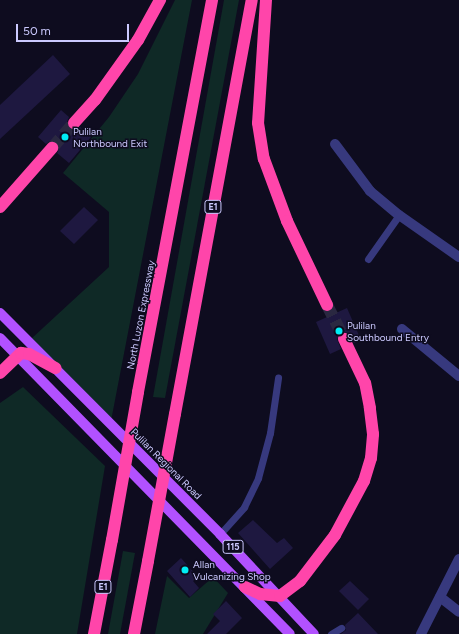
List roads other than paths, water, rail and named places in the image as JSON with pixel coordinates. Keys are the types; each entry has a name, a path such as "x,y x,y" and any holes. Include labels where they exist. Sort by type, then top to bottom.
{"highway":[{"path":"74,124 95,100 138,40 160,0"},
{"name":"North Luzon Expressway","path":"94,634 212,0"},
{"name":"E1","path":"134,634 252,0"},
{"path":"266,0 258,123 264,158 287,221 327,305"},
{"path":"0,207 52,148"},
{"path":"245,586 260,594 280,596 300,581 335,535 353,505 371,458 373,434 365,383 344,338"},
{"path":"0,373 21,353 30,354 55,368"}],"main road":[{"name":"Pulilan Regional Road","path":"0,313 55,368 102,419 220,534 280,596 314,634"},
{"name":"115","path":"0,338 245,586 290,634"}],"street":[{"path":"335,144 370,191 398,215 459,257"},
{"path":"402,328 459,376"},
{"path":"421,634 459,559"},
{"path":"440,597 459,612"}],"lane":[{"path":"368,259 398,215"},
{"path":"220,534 244,507 258,478 270,433 278,378"},
{"path":"331,634 341,628"}],"tunnel":[{"path":"52,148 74,123"},
{"path":"327,305 344,339"}],"place":[{"name":"Pulilan Northbound Exit","path":"65,137"},
{"name":"Pulilan Southbound Entry","path":"339,331"},
{"name":"Allan Vulcanizing Shop","path":"185,570"}]}
